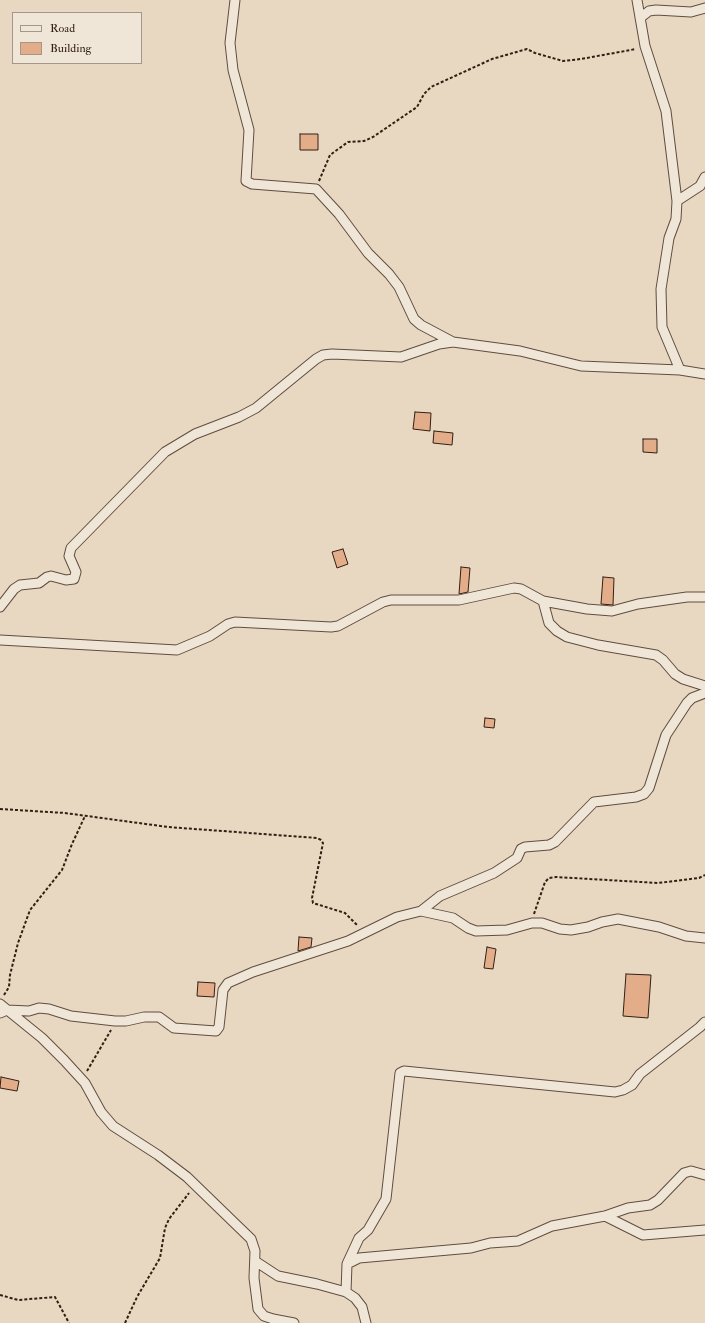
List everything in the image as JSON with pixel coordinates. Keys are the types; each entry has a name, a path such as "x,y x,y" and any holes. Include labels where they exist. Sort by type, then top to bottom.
{"street":[{"path":"235,0 230,43 233,70 250,130 246,181 252,184 316,189 335,208 368,253 389,274 398,287 414,319 421,326 453,342"},
{"path":"637,0 645,46 666,111 677,201 676,219 669,238 661,289 662,327 680,370"},
{"path":"640,18 649,11 691,12 705,8"},
{"path":"677,201 700,186 705,177"},
{"path":"0,607 14,589 20,585 39,583 46,577 51,576 66,580 74,579 76,572 69,556 71,548 165,452 195,434 239,417 256,408 316,359 332,354 401,357 439,344 453,342 520,351 582,366 680,370 705,374"},
{"path":"0,640 177,650 210,636 228,624 234,622 331,627 338,626 383,602 391,600 459,600 514,588 521,589 543,601 587,609 612,611 638,604 687,597 705,597"},
{"path":"543,601 549,623 557,631 567,637 598,645 656,655 663,660 675,674 683,679 705,686"},
{"path":"421,912 440,896 494,873 517,858 521,849 525,847 549,845 555,842 594,802 636,797 644,794 649,788 666,735 687,703 692,698 705,692"},
{"path":"2,1009 29,1011 39,1008 49,1009 71,1016 115,1021 126,1021 144,1017 158,1017 174,1028 216,1031 219,1027 223,990 228,984 253,972 348,941 397,917 421,912 453,918 468,928 476,931 507,930 532,923 542,923 560,929 571,930 618,919 659,927 686,936 705,938"},
{"path":"2,1009 42,1038 84,1083 101,1112 113,1126 158,1155 195,1184 251,1239 255,1251 256,1298 258,1309 264,1316 273,1320 294,1323"},
{"path":"346,1292 347,1264 356,1243 368,1230 386,1199 400,1073 404,1071 615,1092 632,1085 640,1074 705,1022"},
{"path":"347,1264 366,1256 471,1248 490,1243 518,1241 552,1226 604,1216 628,1208 650,1205 658,1200 684,1173 691,1171 705,1176"},
{"path":"604,1216 643,1235 705,1230"},
{"path":"255,1261 278,1276 346,1292 355,1298 362,1307 366,1323"}],"path":[{"path":"316,189 330,155 348,142 373,137 417,107 424,94 431,87 492,59 527,49 535,53 563,60 581,59 629,51 645,46"},
{"path":"0,809 64,813 168,827 321,840 323,844 313,903 345,913 352,918 364,933"},
{"path":"0,998 6,994 18,943 30,910 62,870 85,816"},
{"path":"532,923 545,882 549,878 556,877 658,883 699,878 705,875"},
{"path":"84,1083 90,1066 107,1039 115,1021"},
{"path":"125,1323 137,1297 160,1258 165,1228 169,1219 195,1184"},
{"path":"0,1295 18,1300 55,1297 69,1323"}],"building":[{"path":"300,134 318,134 318,150 300,150"},
{"path":"415,412 431,413 430,431 413,429"},
{"path":"434,431 453,433 452,445 433,443"},
{"path":"643,439 657,439 657,453 643,452"},
{"path":"343,549 348,564 337,568 332,552"},
{"path":"461,567 470,568 468,592 459,594"},
{"path":"603,577 614,578 613,605 601,604"},
{"path":"485,718 495,719 494,728 484,727"},
{"path":"299,937 312,938 311,947 298,951"},
{"path":"487,947 496,949 493,969 484,968"},
{"path":"626,974 651,975 648,1018 623,1016"},
{"path":"198,982 215,983 214,997 197,996"},
{"path":"1,1077 19,1081 17,1091 0,1088"}]}
